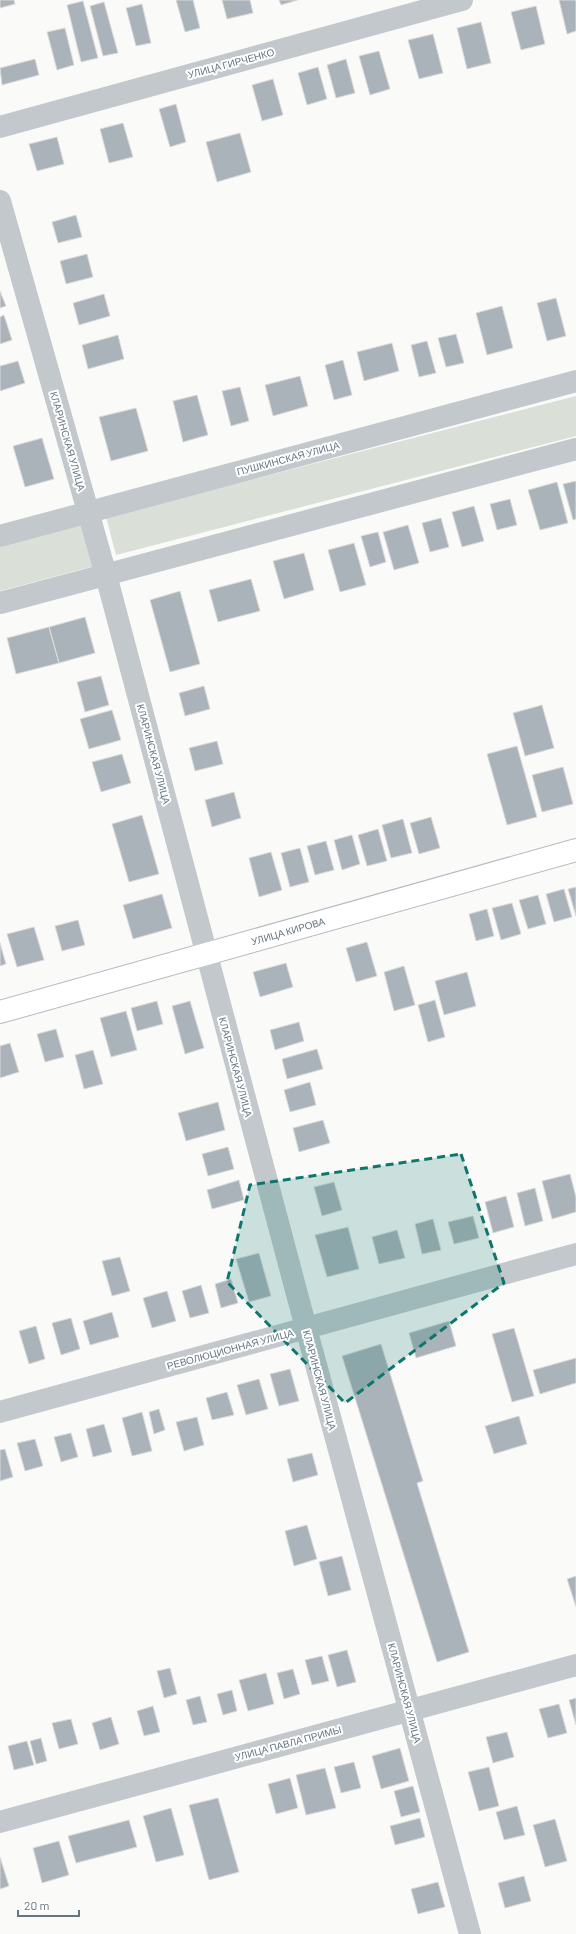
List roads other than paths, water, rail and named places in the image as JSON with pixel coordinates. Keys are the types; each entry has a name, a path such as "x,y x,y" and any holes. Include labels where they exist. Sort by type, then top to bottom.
{"street":[{"name":"УЛИЦА ГИРЧЕНКО","path":"0,127 462,0"},
{"name":"КЛАРИНСКАЯ УЛИЦА","path":"0,201 106,575 306,1328 470,1934"},
{"name":"ПУШКИНСКАЯ УЛИЦА","path":"0,536 576,381"},
{"path":"0,603 576,449"},
{"name":"УЛИЦА КИРОВА","path":"0,1012 576,850"},
{"name":"РЕВОЛЮЦИОННАЯ УЛИЦА","path":"0,1412 576,1254"},
{"name":"УЛИЦА ПАВЛА ПРИМЫ","path":"0,1822 576,1665"}]}
